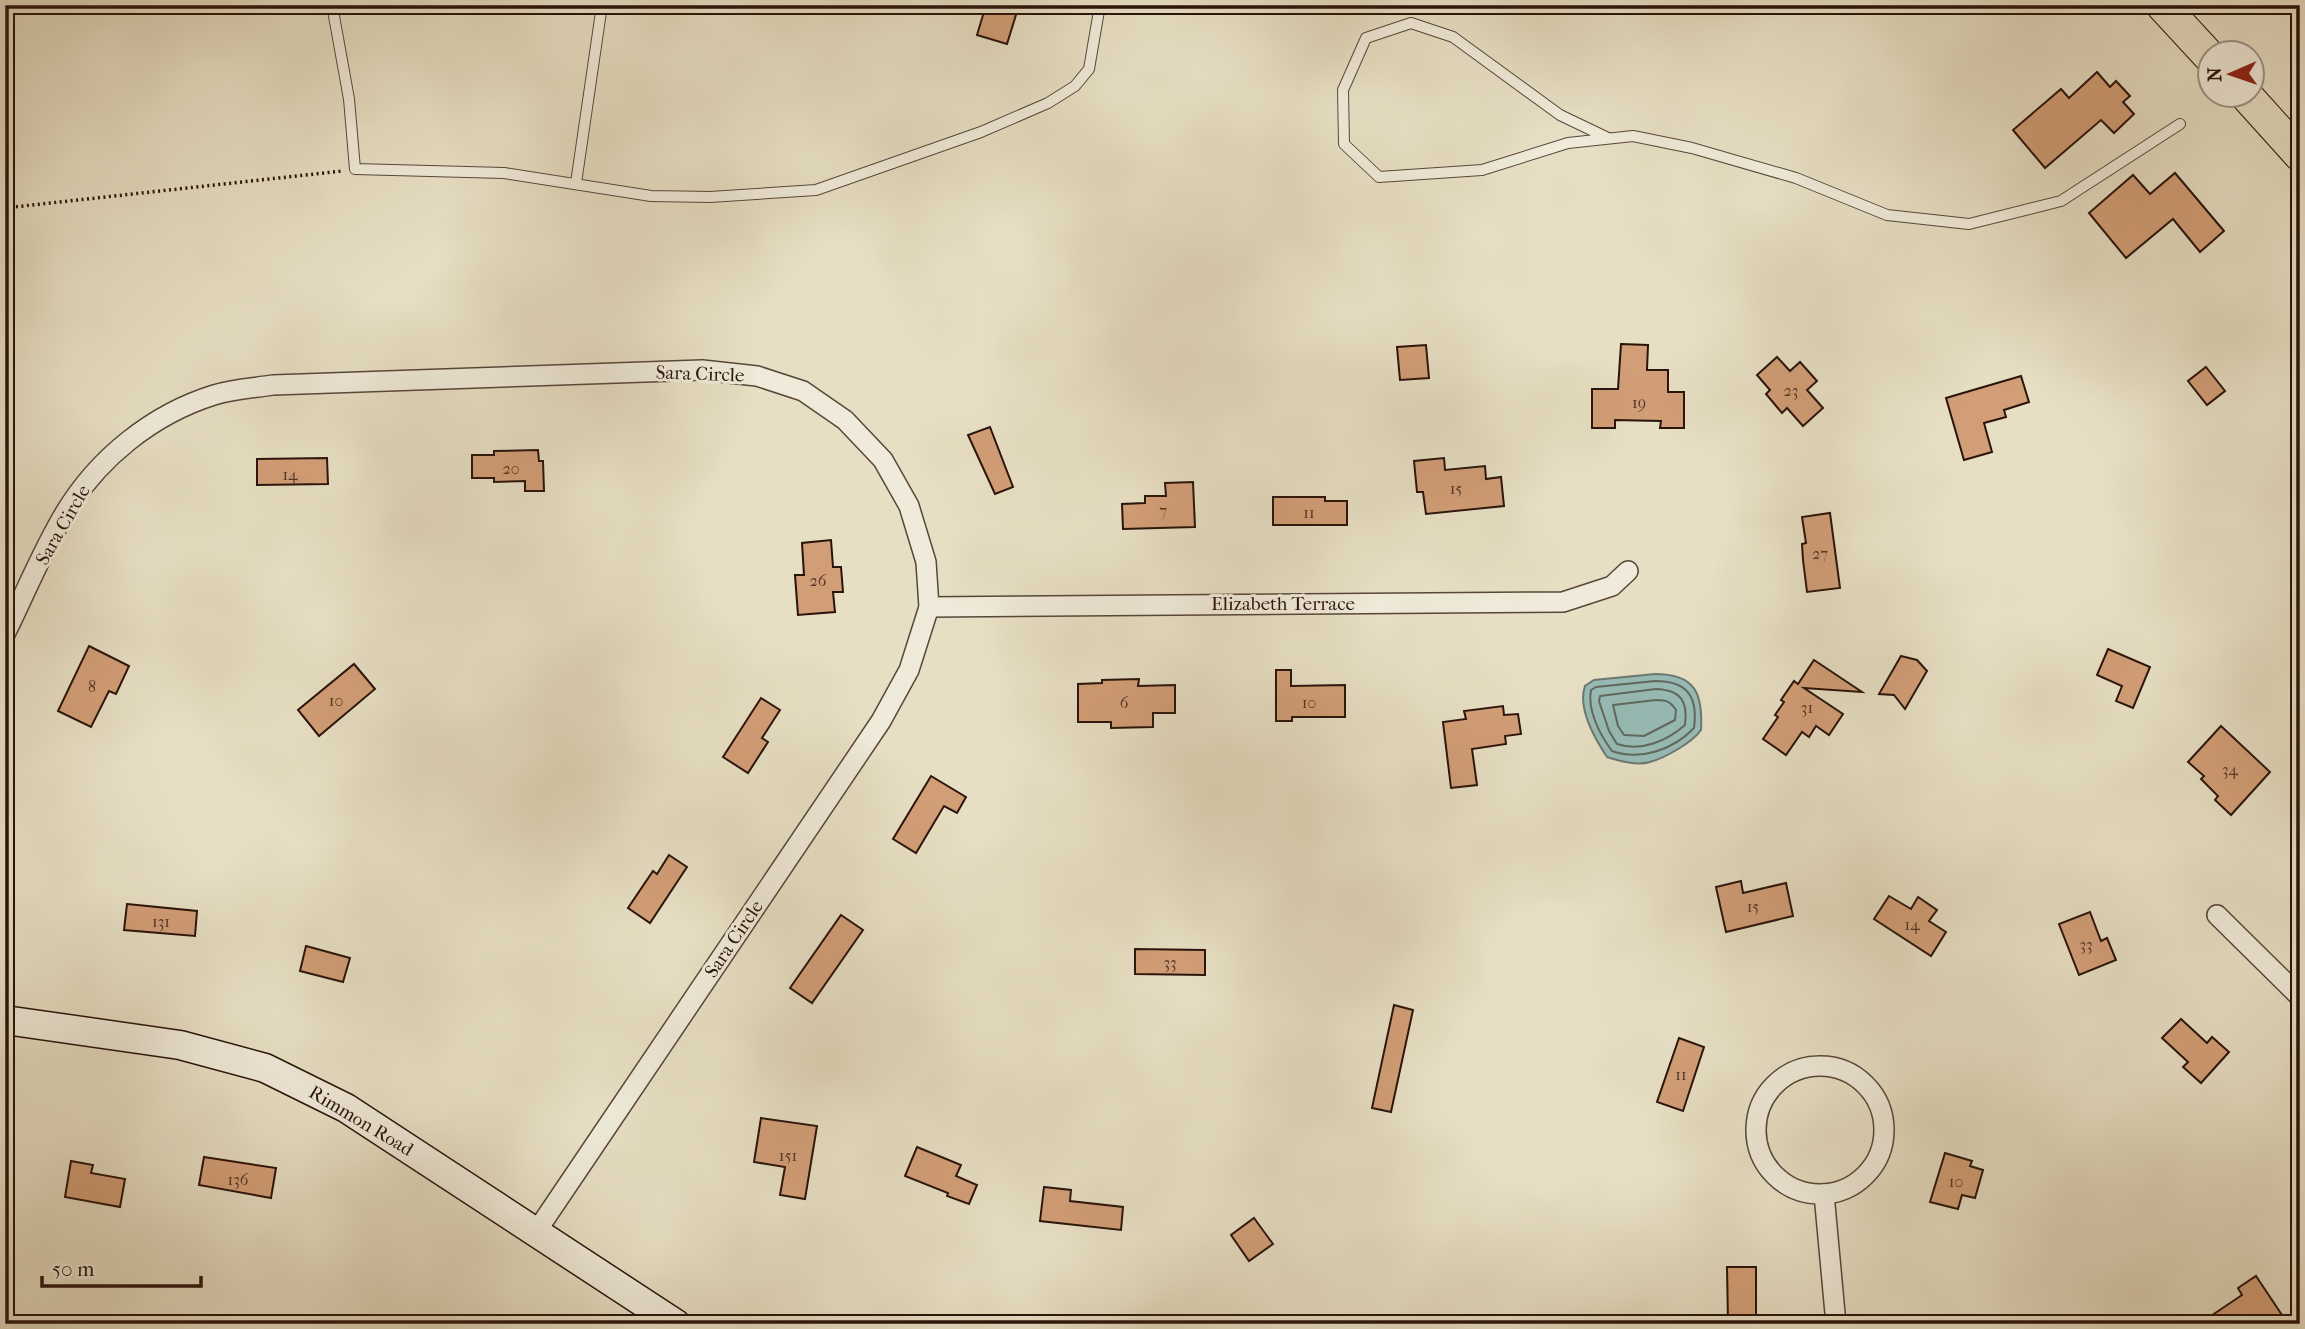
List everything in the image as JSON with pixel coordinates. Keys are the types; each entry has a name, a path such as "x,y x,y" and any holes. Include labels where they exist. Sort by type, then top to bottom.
{"main road":[{"path":"2162,5 2196,42"},
{"path":"2258,108 2300,155"}],"street":[{"name":"Sara Circle","path":"5,634 65,513 91,477 125,443 166,415 215,395 273,384 702,370 757,376 803,391 845,420 883,460 909,506 926,562 929,607 909,670 881,721 536,1232"},
{"name":"Elizabeth Terrace","path":"929,607 1563,602 1612,586 1628,571"},
{"path":"2217,915 2300,997"},
{"name":"Rimmon Road","path":"5,1020 180,1045 265,1068 346,1108 676,1324"},
{"path":"1813,1066 1836,1068 1860,1080 1874,1096 1884,1122 1881,1150 1871,1168 1851,1186 1824,1194 1803,1192 1778,1178 1765,1162 1756,1135 1761,1106 1772,1088 1795,1071 1813,1066"},
{"path":"1824,1194 1836,1324"}],"lane":[{"path":"332,5 349,99 355,169 504,173 651,196 710,197 816,190 981,132 1048,103 1074,86 1089,69 1100,5"},
{"path":"576,183 603,5"},
{"path":"1608,138 1560,115 1452,37 1411,23 1366,38 1343,90 1344,145 1379,177 1482,170 1567,143 1633,136 1692,148 1796,178 1887,215 1969,224 2061,201 2179,124"}],"path":[{"path":"5,208 355,169"}],"water":[{"path":"1655,674 1679,678 1694,688 1700,706 1701,730 1678,749 1650,762 1634,763 1607,757 1585,714 1585,686 1594,680"}],"building":[{"path":"986,5 1019,5 1007,44 977,35"},
{"path":"2097,72 2110,87 2116,81 2130,96 2123,102 2134,114 2114,133 2101,120 2045,168 2013,130 2061,89 2069,98"},
{"path":"2175,173 2224,231 2200,252 2173,219 2126,258 2089,213 2133,175 2150,194"},
{"path":"1621,344 1648,345 1647,370 1668,370 1668,392 1684,392 1684,428 1660,428 1661,421 1615,420 1615,428 1592,428 1592,389 1618,389"},
{"path":"1426,345 1429,378 1400,380 1397,347"},
{"path":"1777,357 1790,371 1800,362 1817,381 1807,390 1823,408 1803,426 1787,408 1782,413 1766,394 1770,390 1757,375"},
{"path":"2206,367 2225,391 2207,405 2188,381"},
{"path":"2021,376 2029,402 2004,410 2006,417 1984,423 1992,452 1964,460 1946,398"},
{"path":"990,427 1013,487 995,494 968,435"},
{"path":"538,450 539,461 543,461 544,491 525,491 525,481 494,482 494,478 472,478 472,455 494,455 494,451"},
{"path":"327,458 328,484 257,485 257,459"},
{"path":"1444,458 1445,470 1485,466 1486,479 1501,477 1504,506 1426,514 1423,492 1417,492 1414,461"},
{"path":"1193,482 1195,527 1123,529 1122,504 1145,503 1145,496 1166,496 1165,483"},
{"path":"1273,497 1325,497 1325,501 1347,501 1347,525 1273,525"},
{"path":"1830,513 1840,588 1807,592 1802,544 1806,543 1802,517"},
{"path":"831,540 833,567 841,567 843,592 833,592 835,612 798,615 795,575 804,575 802,543"},
{"path":"89,646 129,666 116,694 109,691 91,727 58,711"},
{"path":"2108,649 2150,667 2133,708 2116,701 2122,686 2097,675"},
{"path":"1901,656 1917,660 1927,671 1905,709 1894,695 1879,694"},
{"path":"1814,660 1862,692 1804,688 1843,714 1829,735 1816,726 1809,737 1802,732 1786,755 1763,739 1778,717 1775,715 1784,702 1781,700 1794,681 1798,684"},
{"path":"354,664 375,689 319,736 298,710"},
{"path":"1276,670 1291,670 1291,686 1345,685 1345,717 1292,717 1292,721 1276,721"},
{"path":"1139,679 1138,686 1175,685 1175,713 1153,713 1153,727 1111,728 1111,722 1078,722 1078,684"},
{"path":"761,698 780,710 762,738 768,742 748,773 723,757"},
{"path":"1503,706 1504,715 1518,714 1521,734 1505,736 1506,744 1472,749 1477,785 1451,788 1443,722 1466,719 1464,711"},
{"path":"2221,726 2270,772 2231,815 2215,800 2218,796 2201,779 2204,776 2188,762"},
{"path":"931,776 966,797 957,813 944,806 916,853 893,839"},
{"path":"669,855 687,867 650,923 628,908 653,871 657,874"},
{"path":"1741,881 1743,893 1786,883 1793,916 1726,932 1716,887"},
{"path":"1889,896 1911,909 1918,897 1937,910 1929,921 1946,932 1931,956 1874,919"},
{"path":"127,904 197,911 195,936 124,930"},
{"path":"2090,912 2101,941 2107,938 2116,960 2079,975 2059,924"},
{"path":"841,915 863,930 812,1003 790,988"},
{"path":"306,946 350,958 343,982 300,971"},
{"path":"1135,949 1205,950 1205,975 1135,974"},
{"path":"1394,1005 1413,1010 1391,1112 1372,1108"},
{"path":"2181,1019 2207,1043 2212,1037 2229,1052 2201,1083 2183,1067 2188,1062 2162,1038"},
{"path":"1679,1038 1704,1047 1683,1111 1657,1102"},
{"path":"761,1118 817,1126 805,1199 780,1195 785,1167 754,1162"},
{"path":"917,1147 961,1165 956,1176 977,1185 969,1204 905,1176"},
{"path":"1945,1153 1972,1161 1970,1166 1983,1170 1975,1198 1962,1195 1958,1209 1930,1202"},
{"path":"204,1157 276,1168 271,1198 199,1185"},
{"path":"71,1161 93,1165 91,1173 125,1179 120,1207 65,1197"},
{"path":"1044,1187 1071,1190 1070,1201 1123,1207 1121,1230 1040,1221"},
{"path":"1254,1218 1273,1244 1249,1261 1231,1235"},
{"path":"1727,1267 1756,1267 1756,1316 1753,1316 1753,1324 1728,1324"},
{"path":"2256,1276 2288,1324 2199,1324 2242,1295 2238,1288"}]}
